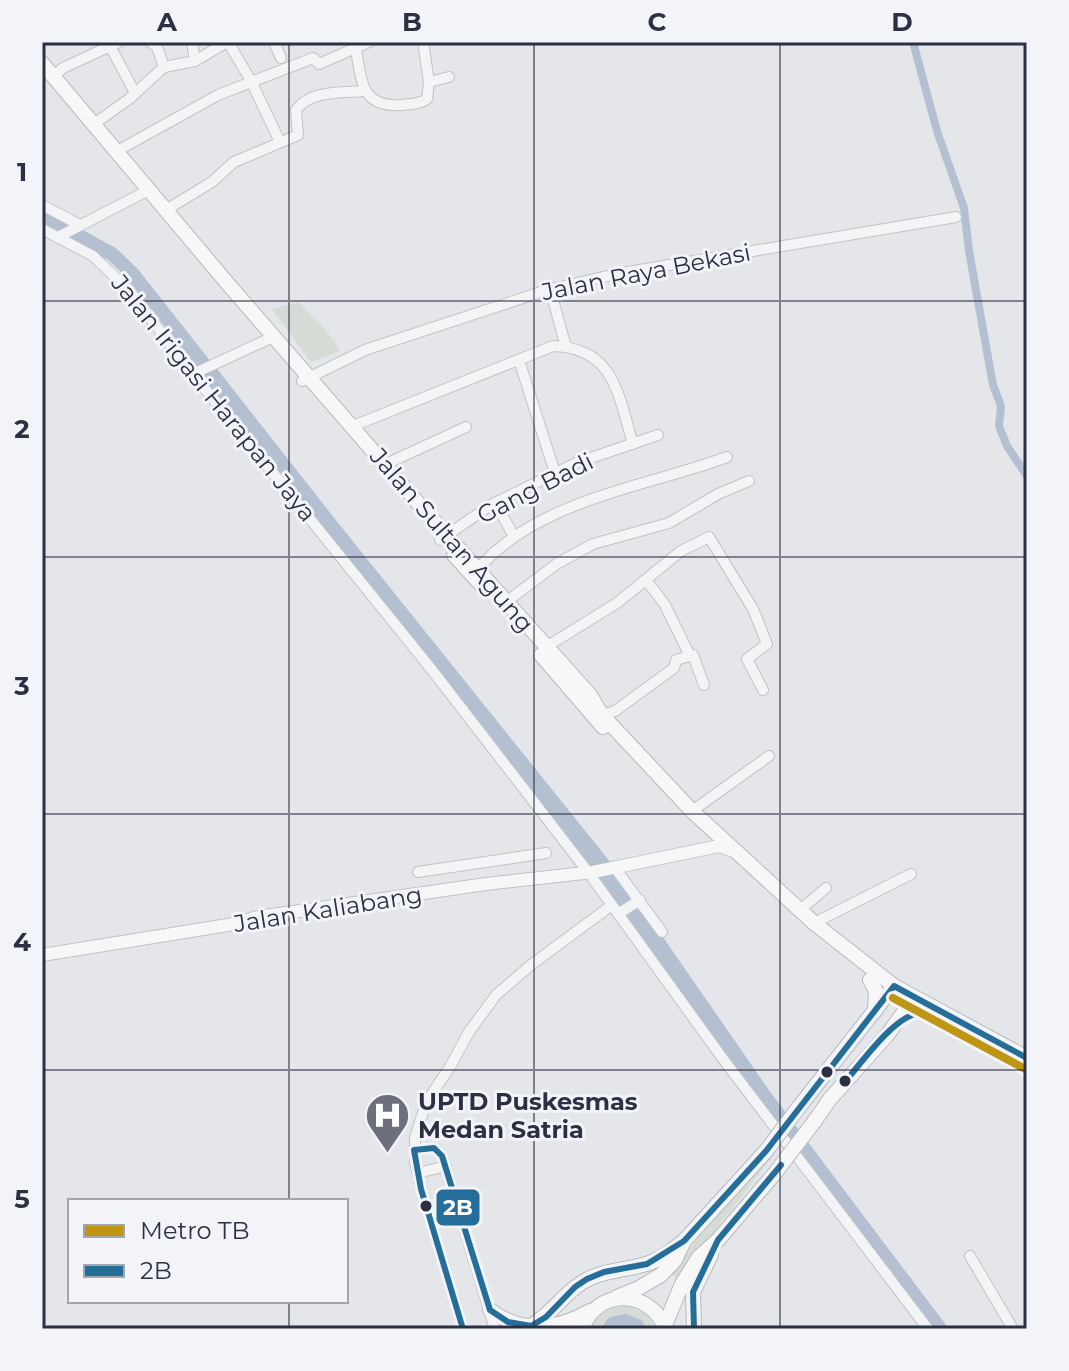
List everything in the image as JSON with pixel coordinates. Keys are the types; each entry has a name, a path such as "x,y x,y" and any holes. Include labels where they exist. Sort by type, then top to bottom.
{"highway":[{"name":"Jalan Sultan Agung","path":"42,63 48,76 117,151 163,212 270,338 548,654"},
{"name":"Jalan Sultan Agung","path":"87,120 143,193 163,212"},
{"name":"Jalan Sultan Agung","path":"306,378 386,464 444,538 479,568 640,768 782,905 870,980 891,989"},
{"name":"Jalan Sultan Agung","path":"569,682 590,695 602,715 692,811 891,989 925,1013 1027,1069"},
{"path":"870,980 876,991 875,1011"},
{"path":"531,1326 546,1317 587,1279 604,1272 647,1264 684,1241 766,1151 891,989"},
{"name":"Jalan Sultan Agung","path":"911,1002 1027,1058"},
{"path":"666,1327 682,1284 699,1257 718,1240 775,1173 830,1099 895,1025 911,1002"},
{"path":"895,1025 915,1014 925,1013"},
{"path":"694,1329 693,1292 718,1240"},
{"path":"490,1310 508,1322 531,1326 548,1327 571,1322 661,1275 675,1260 684,1241"},
{"path":"617,1297 631,1297 645,1302 657,1312 666,1327"},
{"path":"582,1329 595,1308"}],"main road":[{"name":"Jalan Kaliabang","path":"42,955 228,925 258,917 615,868 719,846"},
{"path":"719,846 734,851"}],"street":[{"path":"150,42 157,47 164,67"},
{"path":"192,42 195,61"},
{"path":"87,120 135,93 164,67 195,61 227,42 251,81 280,142"},
{"path":"274,42 281,58"},
{"path":"117,151 218,95 313,58 319,64 369,42"},
{"path":"356,50 364,91 372,99 386,105 423,103 427,99 429,82 423,42"},
{"path":"48,76 115,44 135,93"},
{"path":"429,82 449,77"},
{"path":"163,212 212,182 234,162 299,134 296,110 304,101 312,97 364,91"},
{"path":"42,205 68,231 143,193"},
{"name":"Jalan Raya Bekasi","path":"306,378 365,350 550,289 616,274 956,217"},
{"name":"Jalan Irigasi Harapan Jaya","path":"42,229 68,231 116,275 590,872 723,1059 928,1329"},
{"path":"550,289 566,347"},
{"path":"193,374 270,338"},
{"path":"353,426 553,346 566,347 597,358 605,367 618,395 633,444"},
{"path":"519,360 555,473"},
{"path":"386,464 466,427"},
{"name":"Gang Badi","path":"444,538 491,505 555,473 658,435"},
{"path":"479,568 514,536 574,506 727,457"},
{"path":"506,602 558,563 593,544 669,523 718,494 749,481"},
{"path":"502,515 514,536"},
{"path":"548,654 647,581 681,551 702,539 711,538 753,609 767,644 747,659 763,690"},
{"path":"647,581 665,605 689,654 693,655 704,685"},
{"path":"602,715 615,711 674,668 676,660 689,654"},
{"path":"692,811 769,756"},
{"path":"418,872 546,853"},
{"path":"456,867 460,888"},
{"path":"615,868 636,902 662,932"},
{"path":"814,923 911,874"},
{"path":"800,910 826,888"},
{"path":"463,1329 414,1150 426,1103 469,1032 496,995 542,957 617,910 636,902"},
{"path":"414,1150 437,1149 446,1166 495,1329"},
{"path":"418,1173 446,1166"},
{"path":"970,1256 1013,1329"}],"shaded area":[{"path":"299,302 340,351 311,362 272,309"},
{"path":"775,1142 779,1148 678,1279 670,1273"},
{"path":"626,1306 646,1314 656,1329 603,1322 599,1329 590,1329 605,1312"}],"water":[{"path":"214,365 615,868 771,1093 949,1329 928,1329 588,872 193,374"},
{"path":"626,1314 641,1320 647,1329 599,1329 610,1317"}],"waterway":[{"path":"913,42 937,131 964,208 993,385 1001,406 999,426 1007,446 1027,476"},
{"path":"42,216 112,254 132,273 214,377"}],"metro line":[{"name":"TB","path":"893,998 1027,1070"}],"transit line":[{"name":"2B","path":"463,1329 421,1189 414,1150 434,1148 442,1156 490,1310 508,1322 531,1326 546,1317 587,1279 604,1272 647,1264 684,1241 766,1151 894,986 1027,1058"},
{"name":"2B","path":"844,1083 880,1040 902,1021 923,1013 945,1024"},
{"name":"2B","path":"694,1329 693,1292 718,1240 781,1165"}],"place":[{"name":"UPTD Puskesmas Medan Satria","path":"387,1154"}]}
